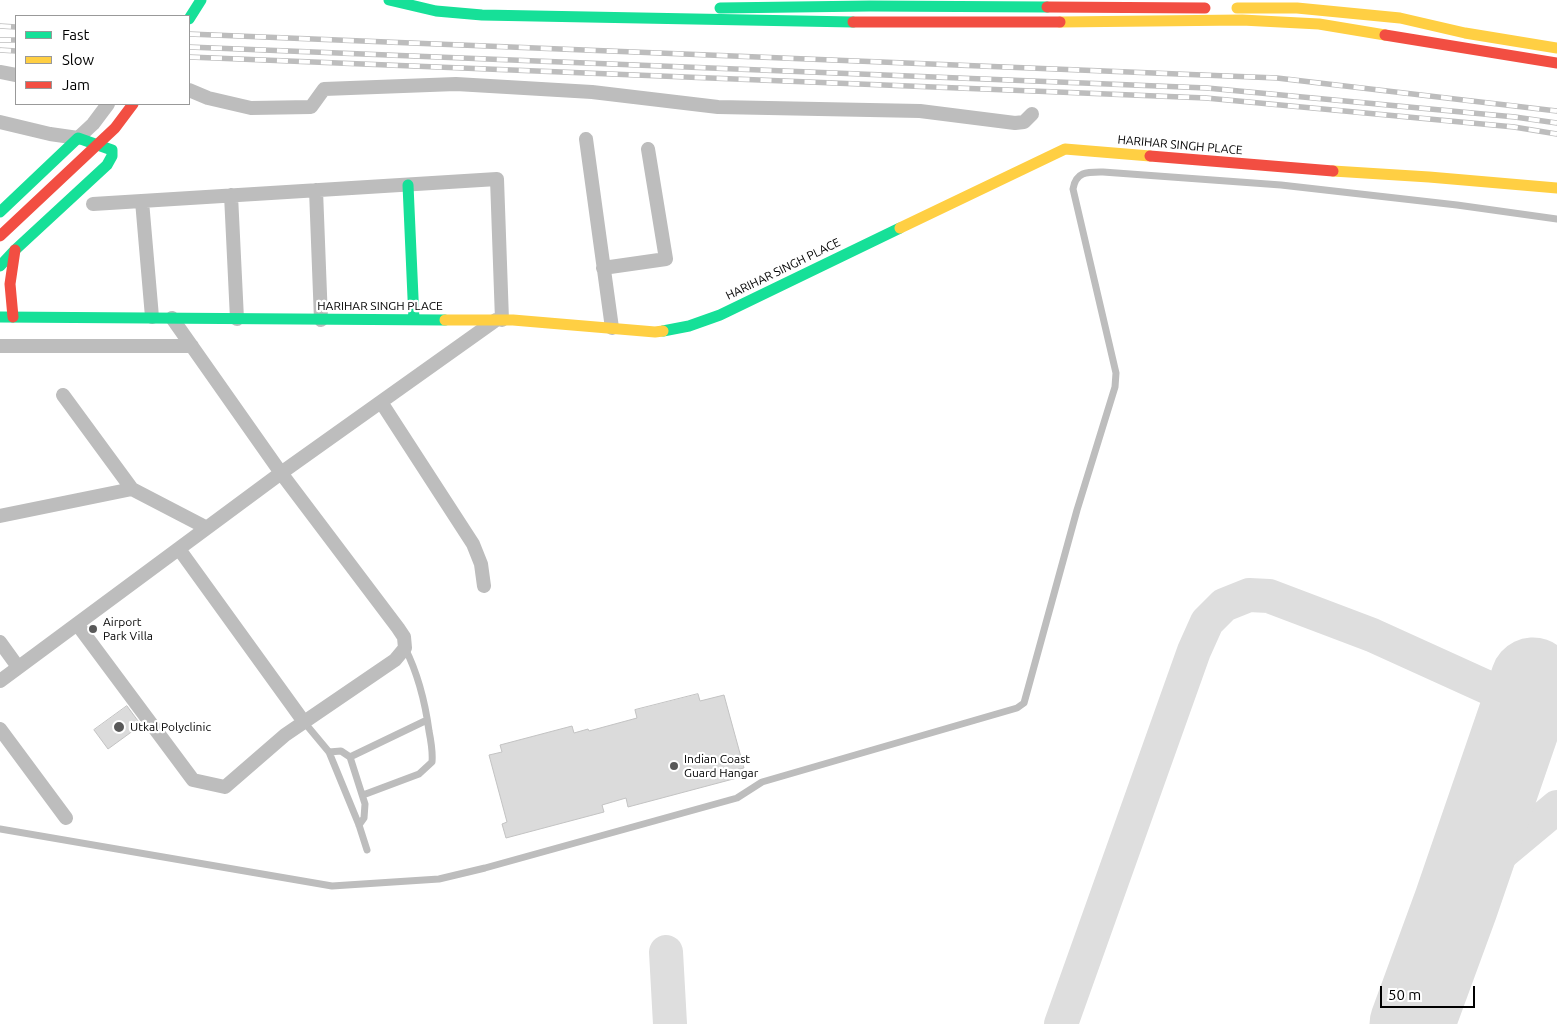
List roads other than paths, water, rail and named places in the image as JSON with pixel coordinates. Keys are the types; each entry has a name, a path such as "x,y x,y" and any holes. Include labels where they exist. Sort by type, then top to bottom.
{"street":[{"path":"190,17 201,0"},
{"path":"390,0 436,11 482,15 894,23 1242,20 1319,24 1557,63"},
{"path":"482,15 485,12 509,11 895,3 1117,4 1297,8 1400,18 1465,33 1557,48"},
{"path":"0,72 15,75"},
{"path":"190,90 208,98 251,108 312,107 324,89 456,84 592,92 718,106 920,111 1015,124 1024,122 1032,114"},
{"path":"0,212 93,124 107,105"},
{"path":"0,236 115,128 132,105"},
{"path":"0,122 50,134 78,138 112,150 112,156 107,165 0,266"},
{"path":"586,139 612,328"},
{"path":"603,268 666,259 648,149"},
{"name":"HARIHAR SINGH PLACE","path":"0,317 499,320 655,332 689,326 720,315 1065,149 1281,168 1429,177 1557,188"},
{"path":"0,680 281,473 499,320 498,179 93,204"},
{"path":"408,185 414,320"},
{"path":"316,190 321,320"},
{"path":"231,195 237,319"},
{"path":"142,201 152,317"},
{"path":"13,317 10,298 10,270 15,250"},
{"path":"77,624 193,780 224,787 285,735 395,660 405,648 404,637 398,628 281,473 172,318"},
{"path":"0,346 192,346"},
{"path":"63,395 132,489 207,528"},
{"path":"380,402 473,544 481,564 484,586"},
{"path":"0,516 132,489"},
{"path":"178,549 304,722"},
{"path":"0,642 18,667"},
{"path":"0,729 66,818"}],"lane":[{"path":"0,829 332,886 439,879 737,798 762,782 1017,708 1024,703 1075,519 1115,387 1116,373 1073,189 1074,181 1088,172 1103,172 1281,185 1457,205 1557,219"},
{"path":"363,795 419,774 432,762 433,754 428,720 416,670 405,648"},
{"path":"350,757 428,720"},
{"path":"304,722 329,752 360,825 368,850"},
{"path":"329,752 341,751 350,757 366,804 365,813 360,825"}],"railway":[{"path":"0,26 15,27"},
{"path":"190,34 1277,78 1557,111"},
{"path":"0,40 15,40"},
{"path":"190,47 1207,88 1515,117 1557,123"},
{"path":"0,50 15,51"},
{"path":"190,57 1206,98 1514,127 1557,134"}],"place":[{"name":"Airport Park Villa","path":"93,629"},
{"name":"Utkal Polyclinic","path":"119,727"},
{"name":"Indian Coast Guard Hangar","path":"674,766"}]}
